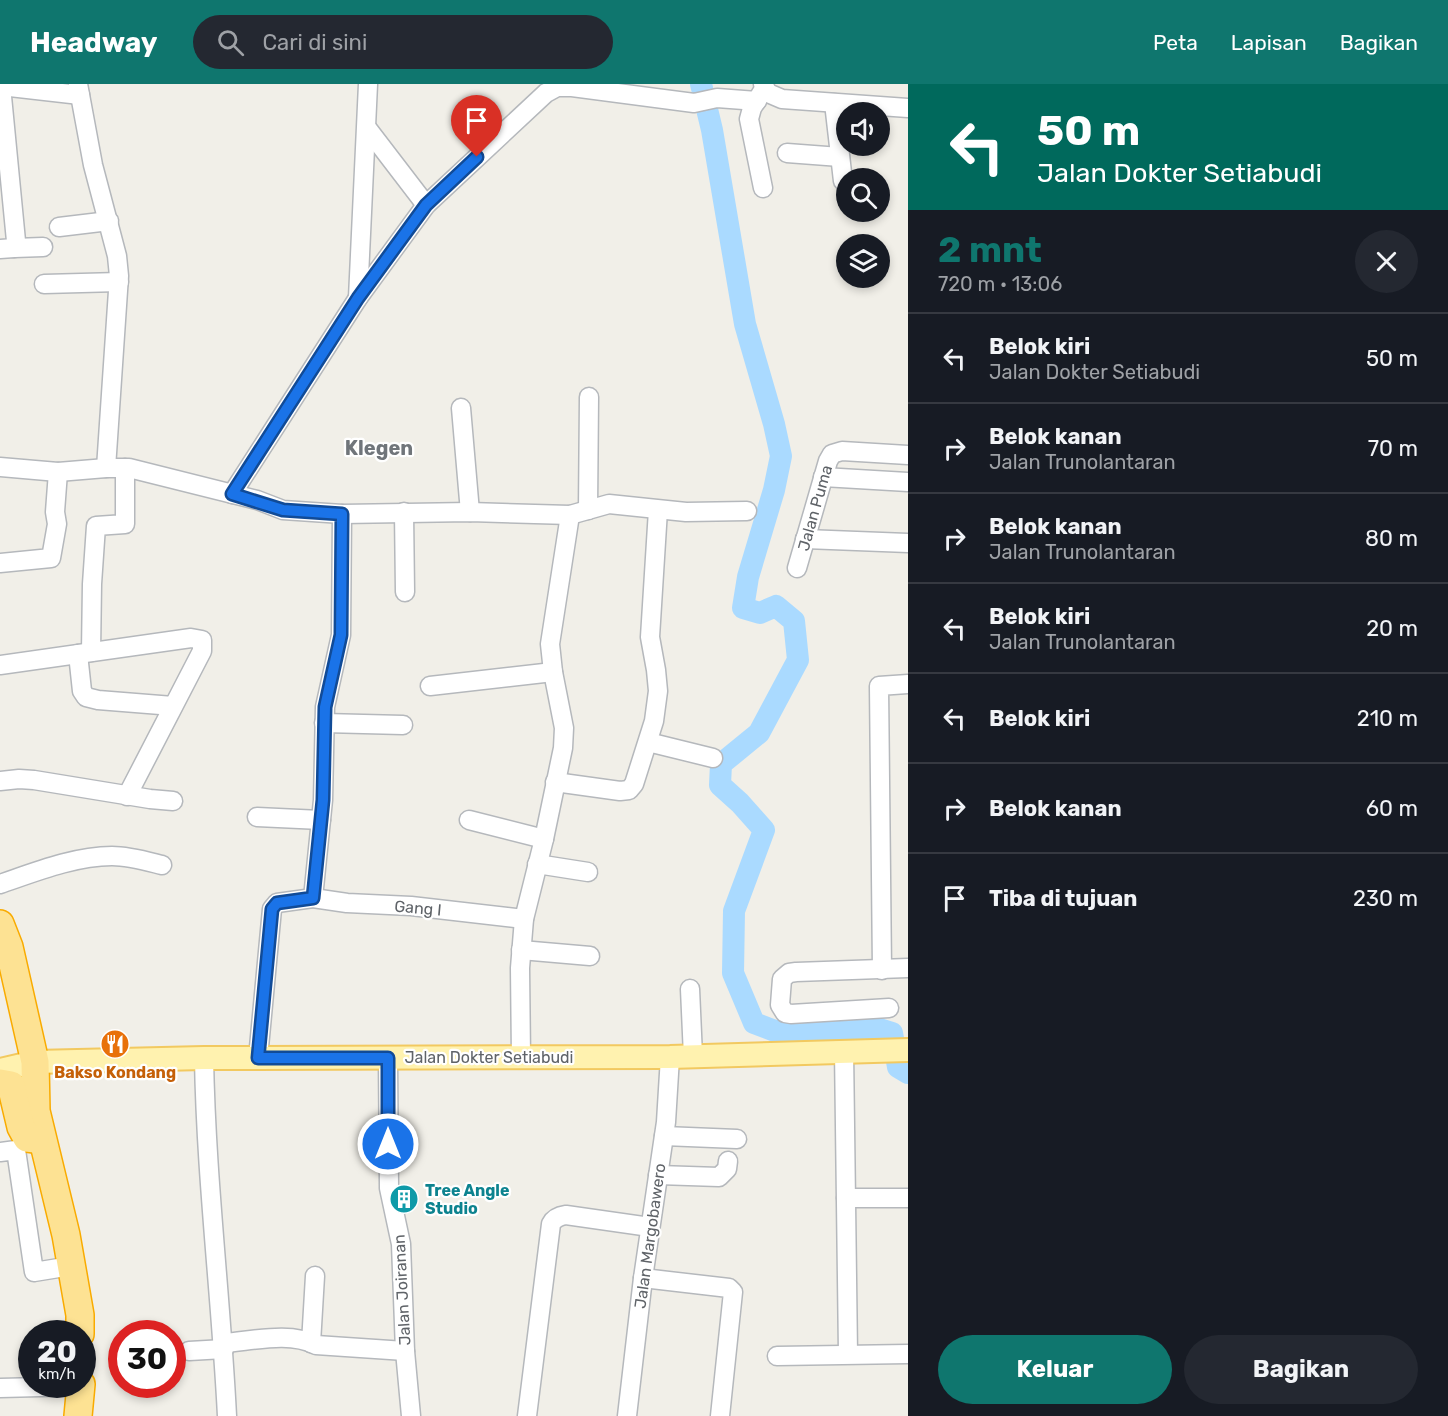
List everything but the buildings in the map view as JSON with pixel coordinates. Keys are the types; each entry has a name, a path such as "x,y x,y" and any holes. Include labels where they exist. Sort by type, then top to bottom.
{"highway":[{"path":"0,924 9,947 35,1062 36,1111 71,1266 80,1320"},
{"path":"0,1083 11,1085 21,1127 27,1138 42,1141"},
{"path":"78,1416 80,1398"}],"main road":[{"name":"Jalan Dokter Setiabudi","path":"35,1062 204,1058 693,1056 907,1050"},
{"path":"0,1052 35,1062"},
{"path":"0,1070 35,1062"}],"street":[{"path":"358,298 369,84"},
{"path":"7,249 16,238 0,86 79,90 93,165 117,256 119,282 116,468 125,524 96,526 82,691 86,697 98,700 173,706"},
{"path":"232,494 358,298 426,205 546,93 558,86 694,103 761,91 783,99 908,108"},
{"path":"761,91 749,119 763,188"},
{"path":"834,103 841,168"},
{"path":"367,128 426,205"},
{"path":"787,153 840,157"},
{"path":"59,227 109,221"},
{"path":"7,249 43,247"},
{"path":"44,284 119,282"},
{"path":"521,1057 521,950 524,920 563,748 564,728 553,672 551,631 579,512 589,397"},
{"path":"461,408 470,512"},
{"name":"Jalan Puma","path":"798,568 830,457 836,452 908,455"},
{"path":"0,467 58,472 116,468 232,494 283,510 342,514 579,512 609,504 686,512 747,512"},
{"path":"0,563 51,558 57,524 55,512 58,472"},
{"path":"823,477 908,482"},
{"path":"555,782 620,792 629,790 634,784 654,721 658,690 650,637 658,510"},
{"path":"404,512 405,592"},
{"path":"313,898 321,820 324,723 330,682 341,635 342,514"},
{"path":"805,539 908,543"},
{"path":"0,665 191,638 202,639 202,651 127,796"},
{"path":"430,686 553,672"},
{"path":"882,970 879,686 908,684"},
{"path":"324,723 403,725"},
{"path":"648,741 713,758"},
{"path":"0,781 33,780 127,796 173,801"},
{"path":"257,817 321,820"},
{"path":"469,820 544,839"},
{"path":"0,884 93,858 112,856 162,865"},
{"path":"537,864 588,872"},
{"name":"Gang I","path":"258,1058 272,909 277,903 313,898 347,903 411,906 524,920"},
{"path":"521,950 590,956"},
{"path":"889,1008 785,1013 780,1005 782,979 789,973 908,968"},
{"path":"690,989 693,1056"},
{"path":"844,1050 848,1354"},
{"name":"Jalan Margobawero","path":"627,1416 643,1278 664,1136 670,1056"},
{"path":"204,1058 208,1167 224,1346 227,1416"},
{"name":"Jalan Joiranan","path":"388,1058 388,1166 390,1194 401,1244 405,1351 411,1416"},
{"path":"664,1136 737,1139"},
{"path":"0,1152 16,1150 34,1272 71,1266"},
{"path":"658,1175 715,1178 725,1173 728,1161"},
{"path":"21,1187 53,1184"},
{"path":"846,1198 908,1198"},
{"path":"527,1416 553,1220 566,1215 650,1227"},
{"path":"311,1343 315,1276"},
{"path":"643,1278 729,1288 733,1292 720,1416"},
{"path":"189,1351 277,1339 329,1346 405,1351"},
{"path":"777,1356 908,1353"},
{"path":"0,1388 18,1387"}],"waterway":[{"path":"701,84 712,130 745,324 781,456 774,490 748,577 743,608 760,613 776,606 794,621 798,660 759,733 721,764 720,785 764,830 734,911 733,973 754,1023 775,1031 876,1028 892,1033 898,1067 908,1073"}],"place":[{"name":"Bakso Kondang","path":"115,1044"},
{"name":"Tree Angle Studio","path":"404,1199"}],"district":[{"name":"Klegen","path":"379,448"}],"route":[{"path":"388,1144 388,1058 258,1058 272,909 277,903 313,898 323,800 325,707 339,648 343,610 342,514 283,510 232,494 358,298 426,205 477,157"}]}
